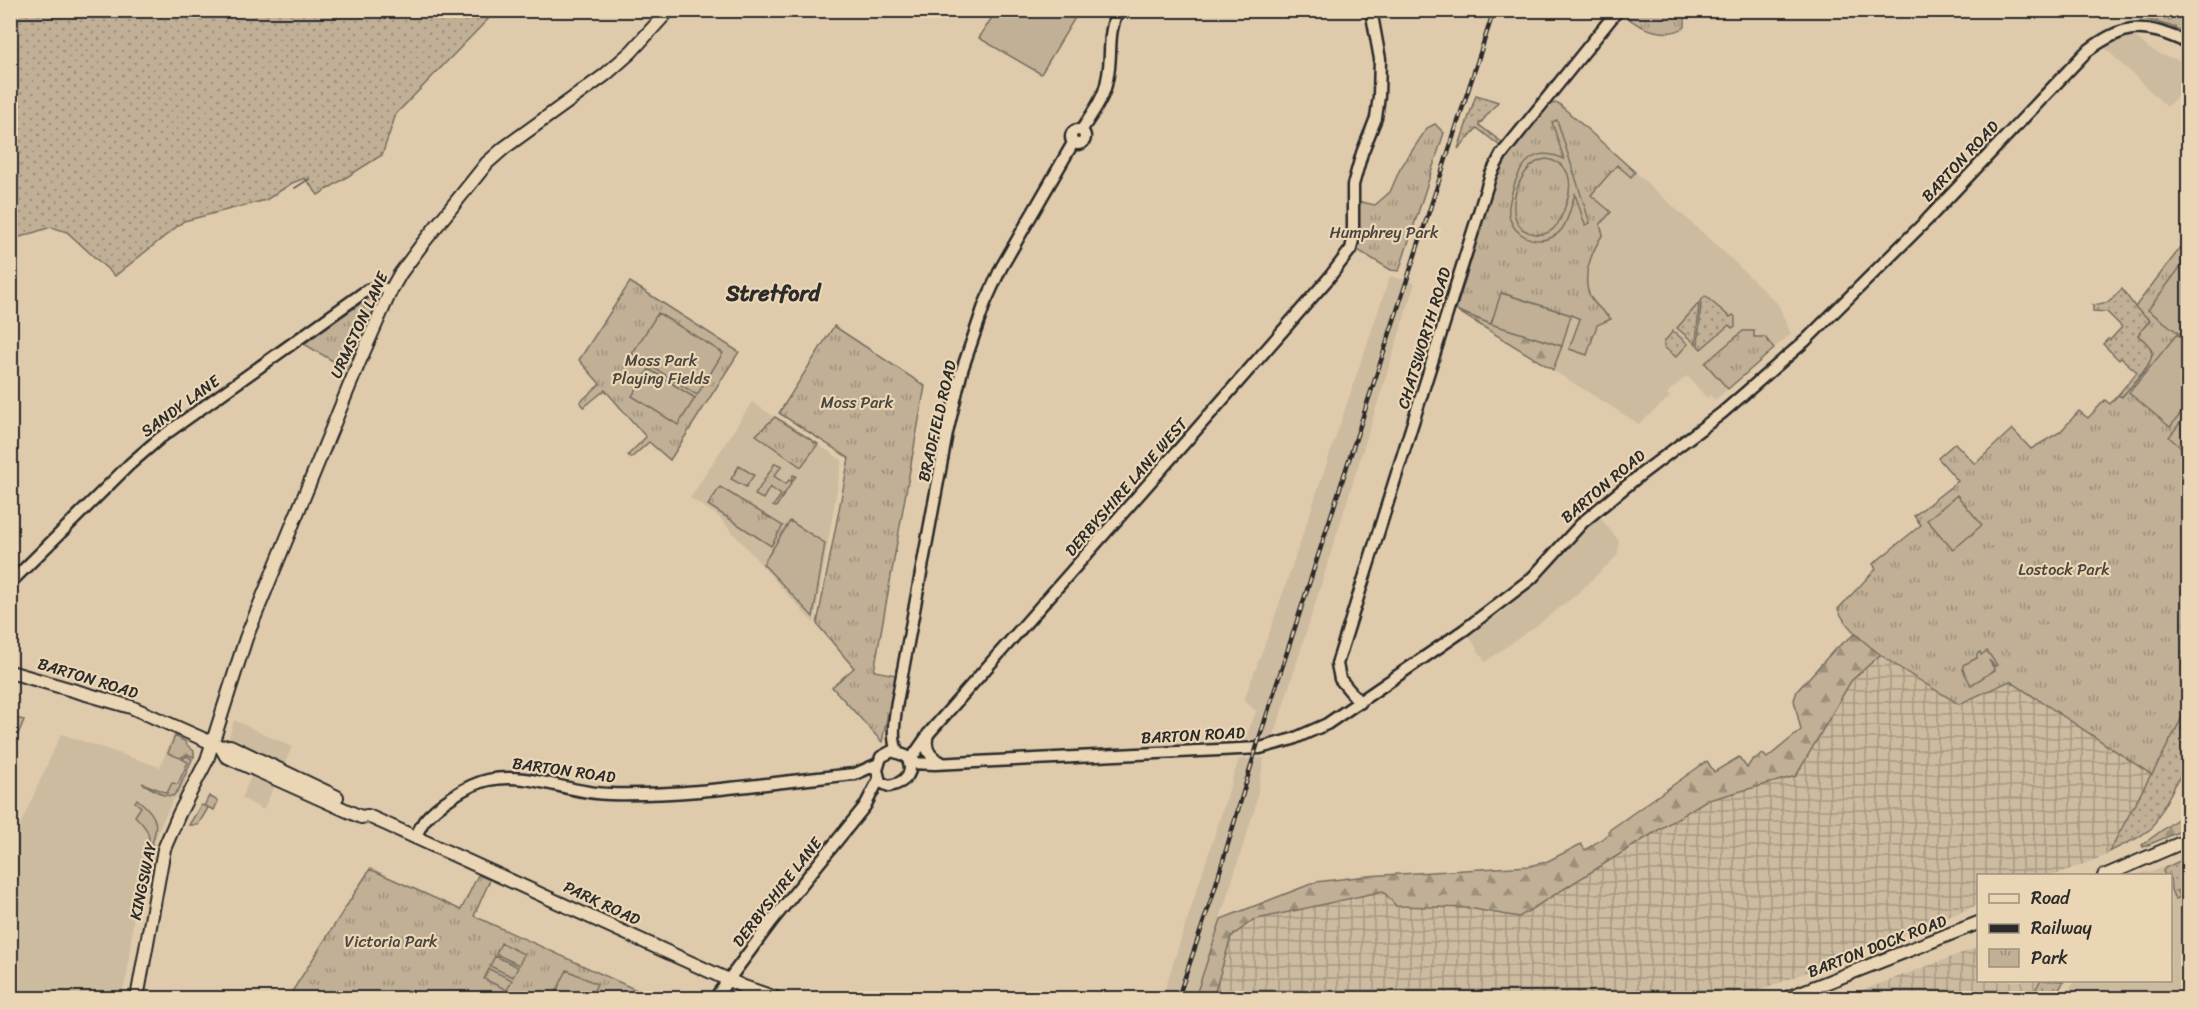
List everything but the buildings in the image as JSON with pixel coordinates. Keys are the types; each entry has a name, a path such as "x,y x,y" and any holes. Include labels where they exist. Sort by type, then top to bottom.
{"main road":[{"name":"URMSTON LANE","path":"217,745 243,644 360,360 400,274 487,164 504,148 605,75 631,52 669,10"},
{"name":"BARTON ROAD","path":"10,672 131,707 217,745 230,746 284,777 364,810 368,816 415,837"},
{"name":"KINGSWAY","path":"137,999 164,849 175,822 217,745"},
{"name":"PARK ROAD","path":"415,837 776,999"},
{"path":"2109,874 2188,840"},
{"name":"BARTON DOCK ROAD","path":"1787,999 1977,924"}],"street":[{"name":"BRADFIELD ROAD","path":"895,752 894,728 897,702 947,433 962,370 986,303 1002,268 1073,143 1080,144 1084,141 1085,137 1081,131 1098,104 1108,80 1110,32 1118,10"},
{"name":"DERBYSHIRE LANE WEST","path":"895,752 908,751 925,738 1328,279 1351,249 1353,185 1376,118 1379,96 1380,59 1371,10"},
{"name":"CHATSWORTH ROAD","path":"1360,703 1340,679 1337,664 1491,174 1501,155 1618,10"},
{"name":"BARTON ROAD","path":"909,766 1260,748 1293,740 1314,731 1360,703 1502,602 1542,569 1564,540 1583,522 1640,475 1722,413 1781,363 1897,251 2086,52 2110,36 2136,28 2158,31 2188,43"},
{"name":"SANDY LANE","path":"10,583 130,464 160,438 367,290 378,287 391,290"},
{"name":"DERBYSHIRE LANE WEST","path":"909,766 925,738"},
{"path":"925,738 930,754 939,763"},
{"path":"895,752 906,756 909,766 902,782 893,786 884,785 878,778 878,764 881,757 895,752"},
{"name":"BARTON ROAD","path":"855,774 878,764"},
{"name":"BARTON ROAD","path":"415,837 424,822 465,789 487,780 500,778 521,778 607,794 672,794 855,774 878,778"},
{"name":"DERBYSHIRE LANE","path":"715,999 772,921 865,806 878,778"},
{"name":"DERBYSHIRE LANE","path":"865,806 893,786"}],"shaded area":[{"path":"2129,35 2162,55 2188,63 2188,84 2167,107 2104,47"},
{"path":"1558,103 1723,251 1778,304 1791,334 1715,400 1710,395 1707,398 1687,376 1667,393 1670,397 1639,424 1456,310 1497,174 1550,104"},
{"path":"1390,276 1415,283 1278,723 1273,737 1245,740 1256,711 1244,700 1272,625"},
{"path":"752,402 842,460 814,624 718,516 690,498"},
{"path":"1599,516 1619,541 1618,555 1576,595 1485,662 1468,634 1502,612 1546,574 1570,544"},
{"path":"1881,654 1959,704 2010,681 2152,775 2107,855 2058,874 1977,874 1977,905 1740,998 1213,998 1231,937 1252,920 1384,891 1519,917 1705,801 1796,776 1851,681"},
{"path":"234,720 292,747 284,765 230,739"},
{"path":"61,734 160,767 173,735 186,742 194,751 195,756 181,793 173,800 160,827 150,857 145,884 134,913 127,975 121,998 11,998 11,839 17,832"},
{"path":"1264,758 1255,808 1195,998 1162,998 1239,759"},
{"path":"251,776 274,787 263,810 242,798"},
{"path":"2188,857 2188,998 2065,998 2073,982 2172,982 2172,874 2139,874 2149,873"},
{"path":"1977,947 1977,982 2039,982 2031,998 1842,998"}],"green space":[{"path":"11,10 496,11 396,114 382,155 318,195 305,178 292,183 266,200 184,221 115,276 67,232 51,227 11,240"},
{"path":"1626,10 1685,11 1685,27 1678,31 1654,31 1631,20 1625,15"},
{"path":"996,11 1079,11 1041,74 979,38"},
{"path":"2136,11 2177,11 2188,15 2188,34 2141,18"},
{"path":"1476,95 1498,102 1479,125 1503,143 1500,146 1477,128 1458,149"},
{"path":"1558,103 1635,172 1631,177 1617,165 1591,195 1611,212 1600,225 1603,234 1589,265 1588,290 1593,301 1611,319 1597,325 1587,355 1569,349 1580,319 1571,315 1502,293 1491,324 1456,310 1497,174 1550,104"},
{"path":"1557,120 1590,223 1585,225 1575,194 1562,229 1549,239 1533,239 1519,233 1514,227 1509,216 1509,206 1515,182 1529,160 1544,154 1564,159 1552,122","holes":["1546,159 1560,164 1568,174 1569,194 1557,225 1548,232 1535,234 1523,229 1516,221 1515,196 1526,171 1535,163"]},
{"name":"Humphrey Park","path":"1435,124 1444,133 1399,271 1391,270 1356,249 1357,201 1375,205 1390,192 1400,169 1427,128"},
{"name":"Lostock Park","path":"2188,238 2188,706 2152,775 2010,681 1959,704 1873,649 1846,623 1838,609 1876,569 1873,564 1921,525 1914,516 1958,481 1938,458 1955,443 1975,464 2012,429 2031,449 2060,432 2079,411 2088,418 2105,400 2110,404 2118,395 2122,397 2147,367 2152,354 2150,347 2138,335 2150,320 2135,307"},
{"path":"2188,257 2188,340 2148,310"},
{"name":"Moss Park Playing Fields","path":"630,282 739,352 670,460 649,442 631,458 628,455 646,437 605,390 584,407 580,402 600,384 579,360"},
{"path":"2122,289 2135,307 2150,320 2138,335 2150,347 2152,354 2147,367 2122,397 2118,395 2137,372 2121,358 2119,360 2103,344 2122,327 2107,312 2093,311 2093,305 2109,302"},
{"path":"1501,293 1571,315 1562,346 1491,324"},
{"path":"1705,296 1730,317 1733,315 1735,317 1735,326 1732,328 1729,325 1701,349 1698,346 1701,301"},
{"path":"371,298 377,301 348,370 304,344 364,301"},
{"path":"1699,303 1696,344 1677,328"},
{"path":"1456,310 1491,324 1562,346 1553,370"},
{"path":"658,313 723,353 697,395 632,354"},
{"name":"Moss Park","path":"834,326 925,386 874,671 896,675 882,742 832,687 854,668 817,624 849,458 779,413"},
{"path":"1673,331 1688,344 1676,357 1664,347 1664,342"},
{"path":"1743,331 1754,331 1754,337 1765,337 1774,349 1728,389 1705,363"},
{"path":"2177,334 2188,344 2188,405 2170,427 2129,393"},
{"path":"649,369 695,398 678,425 632,396"},
{"path":"2188,413 2188,454 2169,437"},
{"path":"775,417 818,444 801,467 756,435"},
{"path":"775,463 782,466 774,476 786,484 789,480 791,481 793,475 796,476 776,507 773,506 781,495 770,487 763,499 755,495"},
{"path":"739,466 754,475 746,487 731,479"},
{"path":"720,487 783,526 771,546 708,505"},
{"path":"1957,495 1982,525 1953,550 1927,520"},
{"path":"790,521 825,543 813,617 763,564"},
{"path":"1855,634 1881,654 1851,681 1796,776 1705,801 1519,917 1468,908 1396,906 1383,891 1253,920 1231,937 1213,998 1195,998 1221,919 1316,882 1367,876 1530,866 1548,861 1581,844 1585,850 1707,761 1714,772 1739,757 1747,768 1752,760 1763,754 1767,758 1801,730 1794,700 1797,691 1835,649"},
{"path":"1987,651 1997,665 1995,666 1989,660 1995,670 1971,685 1963,670 1963,665 1977,658 1980,652 1981,655"},
{"path":"2188,706 2188,761 2152,828 2109,852"},
{"path":"10,717 24,720 11,751"},
{"path":"175,736 186,742 194,751 194,757 187,754 180,758 168,753"},
{"path":"187,756 192,759 179,789 173,796 163,795 142,783 167,793 172,783 178,784 188,762 182,759"},
{"path":"209,796 218,801 214,810 205,806 208,808 198,825 189,825 201,805 204,806"},
{"path":"137,799 154,817 156,829 149,852 147,852 149,836 143,824 135,816 141,807 135,802"},
{"path":"2188,807 2188,828 2143,847 2142,845 2176,820"},
{"path":"2188,857 2188,886 2178,891 2180,897 2176,899 2172,892 2172,874 2164,874 2165,868"},
{"name":"Victoria Park","path":"370,869 461,910 478,875 490,880 474,916 654,998 288,998"},
{"path":"501,943 524,954 519,965 496,954"},
{"path":"495,956 518,967 513,977 490,966"},
{"path":"489,969 512,980 507,990 484,979"},
{"path":"567,970 597,984 590,998 553,998"},
{"path":"2039,982 2063,982 2054,998 2031,998"}],"waterway":[{"path":"295,188 309,179"}],"railway":[{"path":"1178,998 1494,10"}],"district":[{"name":"Stretford","path":"773,293"}]}
